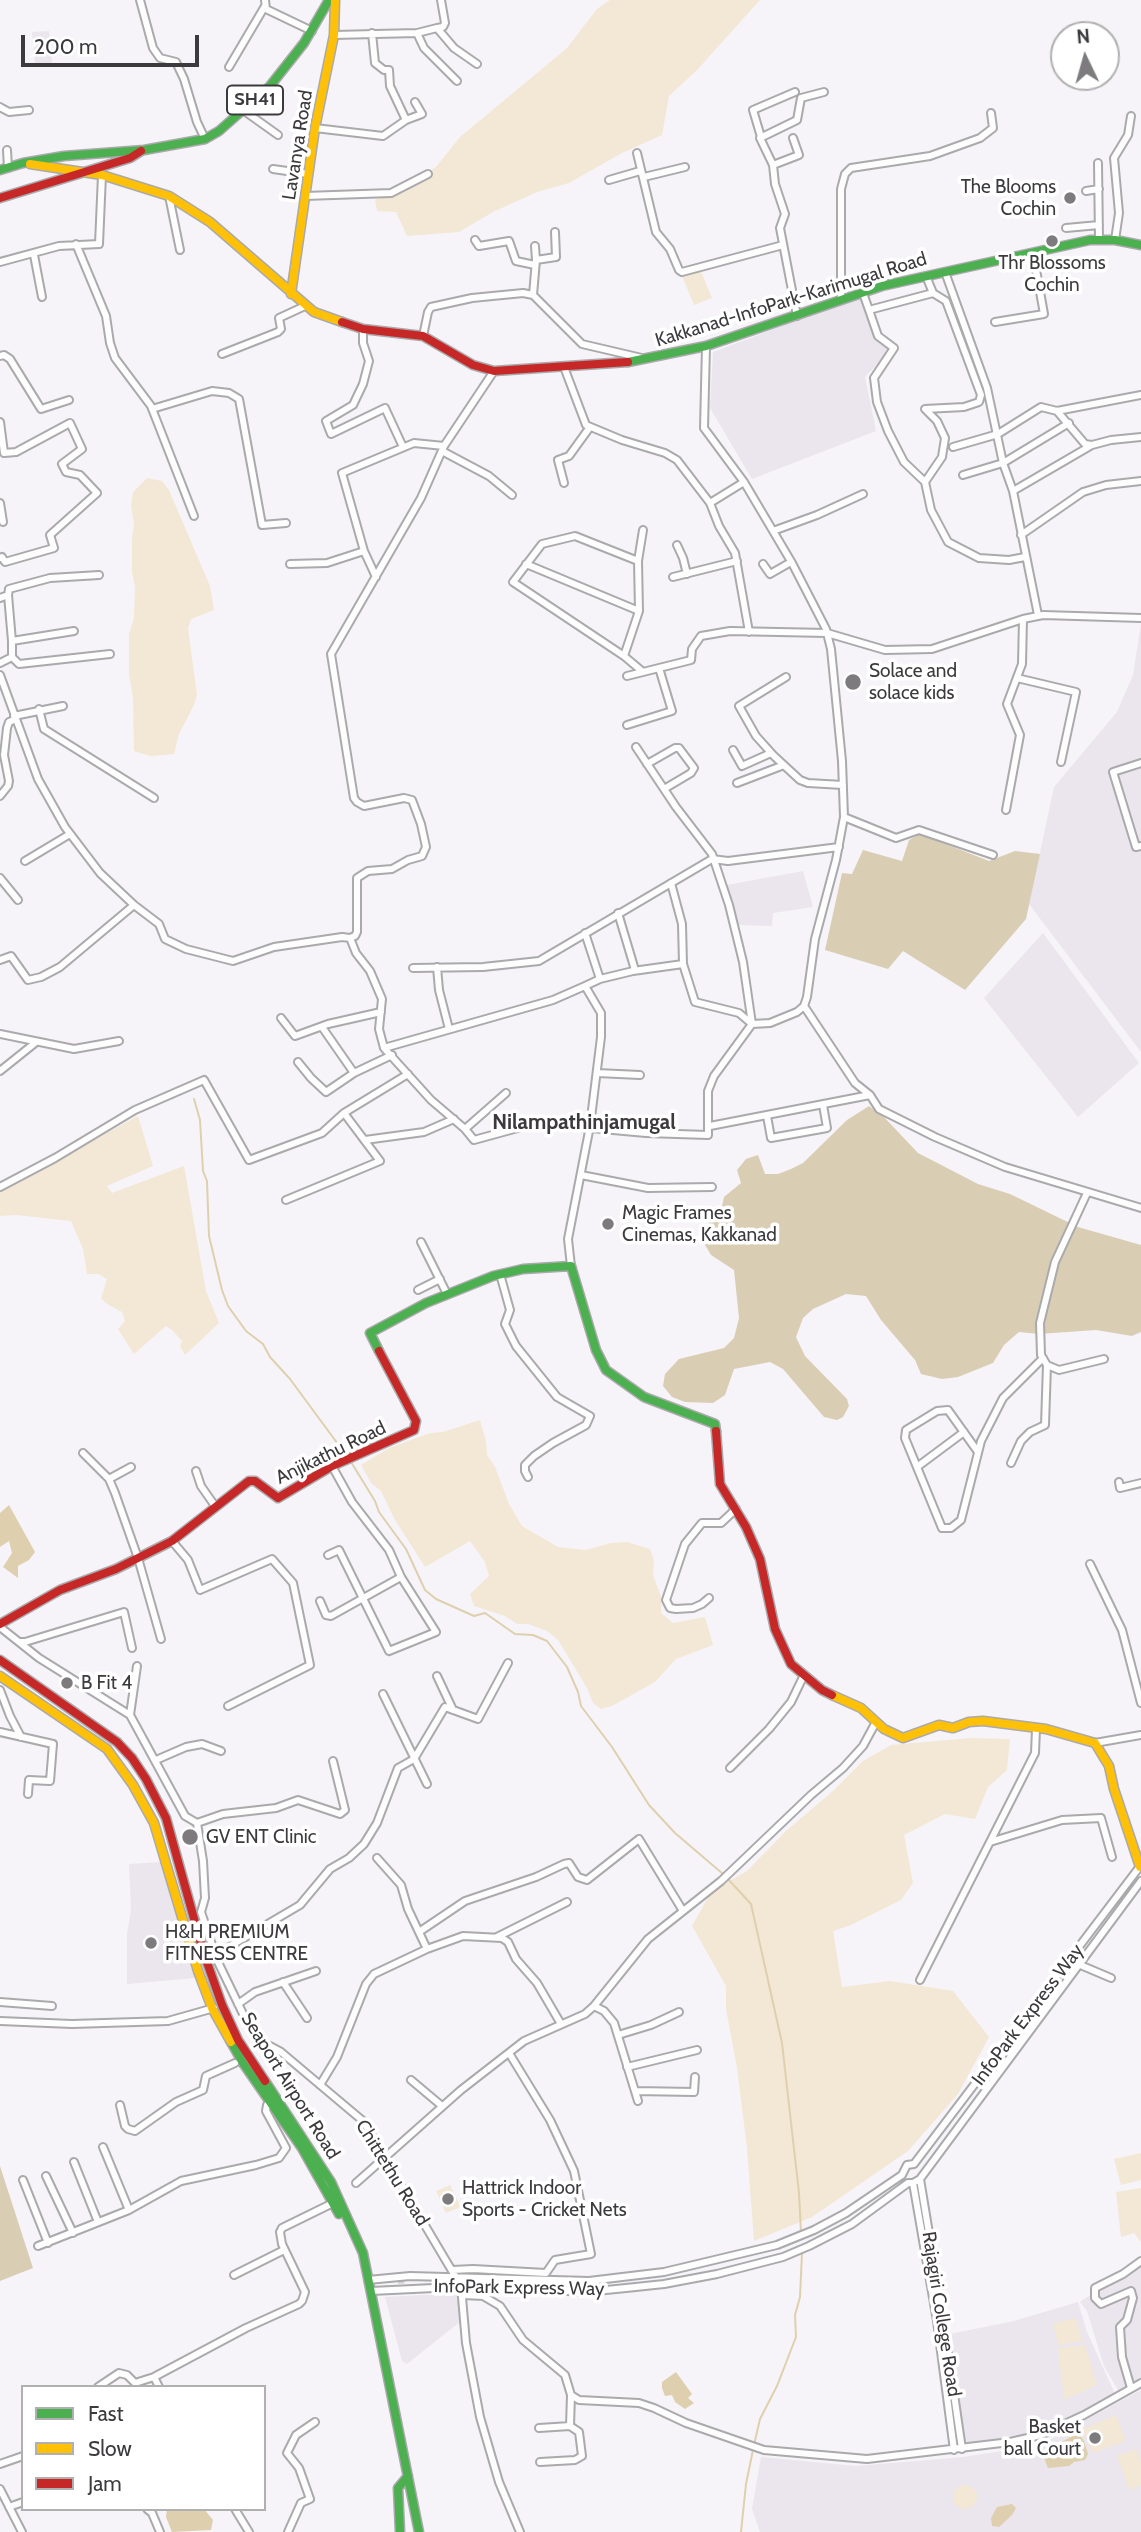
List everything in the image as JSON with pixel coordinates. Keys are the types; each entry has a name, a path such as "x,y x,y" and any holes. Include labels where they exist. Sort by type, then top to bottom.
{"main road":[{"name":"SH41","path":"4,169 64,156 144,150 205,139 219,131 270,86 312,31 329,0"},
{"name":"Lavanya Road","path":"291,294 315,128 334,35 335,0"},
{"path":"0,198 130,158 144,150"},
{"name":"Kakkanad-InfoPark-Karimugal Road","path":"23,163 102,175 169,195 210,222 314,312 363,329 423,336 473,365 494,371 615,364 647,359 706,346 863,293 926,276 1099,239 1141,245"},
{"path":"570,1266 596,1350 606,1370 644,1397 715,1424 720,1484 736,1509 760,1559 777,1636 791,1664 822,1690 861,1708 884,1728 903,1738 939,1725 953,1728 969,1722 983,1721 1087,1738 1095,1743 1110,1766 1114,1789 1140,1866"},
{"name":"Anjikathu Road","path":"0,1626 60,1590 172,1541 248,1481 255,1481 278,1498 332,1466 416,1428 416,1422 370,1333 447,1294 500,1274 523,1269 570,1266"},
{"name":"Seaport Airport Road","path":"0,1660 97,1726 132,1758 166,1818 197,1913 208,1967 222,2005 238,2040 274,2099 311,2148 368,2269 368,2280"},
{"path":"0,1676 107,1749 139,1794 154,1823 198,1971 212,2008 243,2063 274,2099"},
{"path":"182,1916 197,1913"},
{"path":"337,2201 371,2291 419,2532"},
{"path":"400,2532 398,2488 408,2476"}],"street":[{"path":"140,0 153,48 160,58 176,62 205,139"},
{"path":"334,35 417,33 443,27 445,23 441,0"},
{"path":"265,3 266,9 312,31"},
{"path":"229,66 265,3"},
{"path":"437,28 454,48 477,64"},
{"path":"372,33 375,63 384,70 389,70 390,86 406,120"},
{"path":"417,33 424,48 457,81"},
{"path":"795,92 753,110 760,140 773,164 775,184 785,214 780,228 797,316"},
{"path":"761,137 797,120 801,98 824,92"},
{"path":"315,128 383,136 406,120 422,114 415,102"},
{"path":"0,107 9,111 29,110"},
{"path":"243,110 278,135"},
{"path":"841,300 841,189 845,174 851,168 930,156 981,138 993,128 991,113"},
{"path":"1115,240 1119,213 1114,158 1128,135 1131,116"},
{"path":"773,164 799,156 793,138"},
{"path":"637,153 656,232 670,249 682,272 783,245"},
{"path":"4,169 5,154"},
{"path":"1098,163 1099,239"},
{"path":"609,180 685,167"},
{"path":"274,169 308,174"},
{"path":"305,195 391,193 428,174"},
{"path":"0,262 34,255 59,246 99,244 102,175"},
{"path":"1086,191 1099,189"},
{"path":"169,195 180,250"},
{"path":"1066,228 1099,225"},
{"path":"475,240 479,246 509,241 516,261 536,262 556,257 555,232"},
{"path":"76,244 106,316 115,358 152,409 194,516"},
{"path":"533,295 535,246"},
{"path":"995,322 1044,314 1033,253"},
{"path":"34,255 42,297"},
{"path":"944,272 987,388 1003,463 1013,491 1038,615"},
{"path":"925,482 942,457 945,438 937,421 925,409 964,407 979,402 981,396 946,301 933,293 926,276"},
{"path":"423,336 431,307 501,293 533,295 582,344 647,359"},
{"path":"863,293 878,336 894,348 874,377 877,402 904,462 925,482 931,510 948,542 979,558 1009,560 1025,557"},
{"path":"869,310 933,293"},
{"path":"222,354 280,331 279,318 305,306"},
{"path":"363,329 363,343 369,362 363,384 353,405 326,421 331,434 385,408 403,447"},
{"path":"671,883 682,924 683,964 695,1002 739,1013 752,1024 770,1023 797,1012 804,1006 815,939 844,817 827,634 791,562 744,482 704,428 706,346"},
{"path":"0,356 4,355 10,359 41,409 69,400"},
{"path":"564,367 583,422 677,460 710,503 719,526 735,553 750,632"},
{"path":"0,675 13,719 38,779 70,834 100,873 159,924 165,939 233,961 274,947 355,936 357,878 368,871 392,869 422,856 426,847 412,800 364,806 354,798 331,654 421,498 443,448 494,371"},
{"path":"152,409 212,391 229,393 239,400 262,526 286,523"},
{"path":"953,447 998,434 1041,407 1057,411 1141,395"},
{"path":"1057,411 1085,444 1092,445"},
{"path":"0,422 4,453 16,452 71,423 82,449 62,464 66,472 80,475 97,493 50,535 54,548 5,562 0,558"},
{"path":"963,475 1003,463 1069,423"},
{"path":"564,483 558,460 569,456 590,427"},
{"path":"1013,491 1092,445 1141,437"},
{"path":"376,577 364,551 342,473 414,443 443,448 489,476 512,495"},
{"path":"1021,536 1083,492 1106,485 1141,481"},
{"path":"710,503 744,482"},
{"path":"773,531 863,494"},
{"path":"0,503 3,522"},
{"path":"624,656 639,611 638,561 643,530"},
{"path":"638,561 575,536 542,544 513,582 624,656 643,672"},
{"path":"677,545 687,574"},
{"path":"290,564 327,563 364,551"},
{"path":"673,577 737,561"},
{"path":"763,564 770,573 791,562"},
{"path":"526,564 639,611"},
{"path":"99,575 50,578 9,589 12,657 19,664 110,654"},
{"path":"0,598 8,595"},
{"path":"627,676 691,660 692,649 701,636 730,631 827,634 886,650 932,649 1038,615 1141,618"},
{"path":"1006,810 1020,735 1007,704 1022,664 1023,619"},
{"path":"12,641 74,631"},
{"path":"0,663 12,657"},
{"path":"627,725 672,712 659,668"},
{"path":"786,677 739,706 756,736 784,765 808,783 843,785"},
{"path":"1017,678 1076,692 1060,762"},
{"path":"0,723 39,709 63,706"},
{"path":"39,709 44,729 154,798"},
{"path":"0,796 8,786 4,755 13,719"},
{"path":"350,938 356,953 370,971 382,999 379,1029 384,1048 431,1100 474,1140 536,1123 646,1133 708,1135 708,1091 714,1076 752,1024 743,962 729,905 712,854 663,789 636,747"},
{"path":"647,764 679,748 694,768 691,773 663,789"},
{"path":"733,750 742,766 771,753"},
{"path":"1141,764 1113,772 1136,847 1141,846"},
{"path":"737,783 784,765"},
{"path":"844,817 896,838 919,830 993,855"},
{"path":"25,860 70,834"},
{"path":"413,968 484,967 539,961 712,859 728,861 839,847"},
{"path":"0,878 18,900"},
{"path":"0,960 11,956 28,980 41,977 60,967 134,905"},
{"path":"618,913 635,970"},
{"path":"585,933 600,979"},
{"path":"384,1048 553,1000 600,979 635,970 683,964"},
{"path":"437,967 439,990 449,1029"},
{"path":"570,1266 568,1239 590,1126 601,1013 584,986"},
{"path":"804,1006 855,1083 870,1095 880,1109 935,1137 1005,1167 1141,1208"},
{"path":"282,1018 295,1036 365,1014 381,1012"},
{"path":"322,1027 354,1073"},
{"path":"0,1034 74,1049 119,1041"},
{"path":"0,1071 35,1043"},
{"path":"298,1062 326,1091 354,1073 392,1055"},
{"path":"597,1073 640,1075"},
{"path":"0,1187 135,1110 204,1080 248,1160 322,1133 344,1113 408,1074"},
{"path":"465,1129 506,1093"},
{"path":"710,1126 870,1095"},
{"path":"767,1116 771,1139 827,1128 823,1105"},
{"path":"286,1200 380,1161 344,1113"},
{"path":"365,1140 424,1132 454,1119"},
{"path":"580,1175 648,1188 712,1187"},
{"path":"1011,1463 1021,1441 1030,1432 1045,1425 1047,1365 1043,1358 1040,1323 1055,1262 1087,1193"},
{"path":"421,1242 447,1294"},
{"path":"500,1274 510,1310 505,1324 516,1346 557,1397 590,1416 586,1425 553,1443 525,1465 528,1477"},
{"path":"418,1290 440,1279"},
{"path":"978,1452 948,1410 937,1411 906,1430 905,1438 942,1528 951,1528 961,1520 981,1441 1003,1398 1043,1358"},
{"path":"1047,1365 1059,1370 1104,1359"},
{"path":"917,1467 964,1432"},
{"path":"83,1453 109,1479 138,1558 160,1639"},
{"path":"328,1555 339,1550 389,1650 436,1632 401,1577 389,1550 352,1502 332,1466"},
{"path":"109,1479 131,1467"},
{"path":"196,1471 201,1486 215,1506"},
{"path":"1119,1482 1120,1488 1141,1483"},
{"path":"709,1598 693,1608 670,1608 666,1601 685,1544 702,1522 721,1523 736,1509"},
{"path":"172,1541 188,1560 200,1590 272,1559 293,1583 310,1665 228,1706"},
{"path":"1090,1564 1122,1630 1141,1703"},
{"path":"320,1601 328,1616 401,1577"},
{"path":"18,1642 124,1612 132,1648"},
{"path":"0,1626 49,1665 130,1715 186,1816 197,1823 223,1814 276,1808 298,1800 340,1814 345,1810 333,1761"},
{"path":"217,1960 232,1945 300,1905 330,1869 349,1858 364,1844 377,1823 398,1768 414,1759 445,1707 478,1719 508,1663"},
{"path":"130,1715 136,1666"},
{"path":"730,1768 791,1702 804,1675"},
{"path":"437,1676 453,1710"},
{"path":"0,1690 21,1737"},
{"path":"383,1695 427,1784"},
{"path":"356,2183 442,2106 524,2041 585,2014 648,1939 722,1881 811,1795 842,1769 863,1746 876,1721"},
{"path":"920,1980 1035,1753 1036,1729"},
{"path":"0,1732 53,1744 50,1781 29,1780 27,1794"},
{"path":"1095,1743 1141,1735"},
{"path":"156,1760 186,1747 202,1744 221,1751"},
{"path":"990,1842 1062,1820 1101,1818 1112,1857"},
{"name":"Chittethu Road","path":"197,1823 205,1898 197,1913 238,2004 254,2032 265,2044 281,2052 363,2121 461,2286 464,2295 466,2343 480,2417 499,2482 520,2532"},
{"path":"419,1932 465,1901 536,1877 564,1864 569,1863 578,1877 587,1880 639,1839 683,1911"},
{"path":"377,1858 401,1885 408,1909 426,1949"},
{"name":"InfoPark Express Way","path":"1140,1866 914,2164 907,2165 902,2175 846,2213 796,2239 664,2272 589,2281 454,2274 398,2277 398,2291 461,2286 586,2292 664,2284 783,2257 852,2224 921,2176 1141,1881"},
{"path":"496,1937 567,1902"},
{"path":"320,2085 337,2057 366,1984 374,1974 426,1949 463,1936 496,1937 508,1942 516,1959 530,1975 561,2024"},
{"path":"1078,1964 1111,1978"},
{"path":"238,2004 255,1992 316,1971"},
{"path":"283,1982 307,2018"},
{"path":"0,2002 52,2006"},
{"path":"0,2021 96,2024 168,2021 222,2005"},
{"path":"594,2006 611,2019 638,2101"},
{"path":"618,2035 652,2025 679,2012"},
{"path":"626,2067 697,2050"},
{"path":"454,2274 473,2269 547,2273 555,2260 591,2254 575,2171 550,2120 509,2053"},
{"path":"120,2105 125,2126 135,2131 176,2102 203,2090 206,2076 235,2063"},
{"path":"635,2091 694,2092 695,2077"},
{"path":"411,2080 442,2106"},
{"path":"38,2246 129,2210 189,2178 279,2158 285,2151 285,2145 266,2111 267,2105 274,2099"},
{"path":"103,2147 129,2210"},
{"path":"74,2162 99,2222"},
{"path":"914,2164 920,2168 921,2176"},
{"path":"47,2176 73,2233"},
{"name":"Rajagiri College Road","path":"921,2176 958,2450"},
{"path":"23,2180 48,2243"},
{"name":"Rajagiri College Road","path":"913,2183 958,2450"},
{"path":"101,2385 119,2373 127,2375 135,2383 154,2377 302,2301 305,2292 284,2250 280,2238 282,2228 337,2201"},
{"path":"234,2275 284,2250"},
{"path":"1131,2388 1122,2357 1120,2328 1127,2320 1133,2298 1131,2291 1101,2304 1095,2298 1095,2288 1141,2261"},
{"path":"397,2283 414,2278"},
{"path":"368,2280 416,2288"},
{"name":"InfoPark Express Way","path":"371,2291 383,2290 397,2283"},
{"path":"464,2295 483,2296 500,2306 523,2340 565,2375 571,2395 570,2426"},
{"path":"154,2377 158,2385"},
{"path":"571,2395 579,2400 639,2403 686,2423 764,2450 867,2459 958,2450 1041,2435 1141,2383"},
{"path":"288,2532 301,2503 310,2499 299,2468 287,2453 296,2435 314,2422"},
{"path":"539,2428 570,2426 579,2432 582,2456 575,2460 540,2462"},
{"path":"0,2464 21,2457"},
{"path":"0,2489 22,2532"},
{"path":"9,2507 21,2503"},
{"path":"150,2511 160,2532"},
{"path":"236,2511 248,2532"}],"shaded area":[{"path":"610,0 760,0 697,70 669,96 662,135 622,153 569,183 537,192 493,212 459,232 407,236 396,212 377,211 375,200 436,167 460,137 567,48 597,9"},
{"path":"49,31 52,63 35,65 32,32"},
{"path":"700,269 712,298 694,305 682,276"},
{"path":"864,295 878,336 892,349 865,377 876,431 752,479 710,408 713,352"},
{"path":"147,478 162,481 169,490 210,586 214,610 191,619 188,628 197,695 179,734 174,754 150,756 134,751 133,698 129,674 129,634 134,618 135,587 132,572 134,524 131,506 133,492"},
{"path":"1141,624 1141,1052 1029,904 1054,787 1117,712 1133,675"},
{"path":"920,834 989,861 1015,851 1040,854 1026,919 965,990 903,951 888,969 825,950 842,873 852,874 863,850 902,861 909,840"},
{"path":"803,871 813,907 773,913 772,926 737,925 727,885"},
{"path":"1043,933 1139,1063 1078,1117 984,998"},
{"path":"869,1106 884,1117 918,1153 978,1184 1010,1194 1078,1227 1141,1245 1141,1332 1132,1336 1096,1330 1039,1334 1019,1332 1004,1345 993,1363 958,1377 942,1379 921,1374 915,1360 881,1320 866,1296 846,1294 813,1309 803,1318 796,1337 805,1356 847,1399 849,1406 843,1417 837,1420 824,1417 783,1369 770,1362 734,1369 725,1395 713,1403 685,1402 672,1397 663,1386 665,1374 679,1359 724,1348 734,1338 739,1318 734,1270 711,1255 701,1238 707,1225 721,1211 724,1197 741,1183 737,1170 746,1159 758,1155 765,1174 778,1174 791,1169 803,1163 847,1120"},
{"path":"138,1116 153,1166 107,1186 112,1193 184,1166 206,1291 219,1323 185,1355 180,1346 182,1341 166,1326 134,1354 118,1329 125,1321 122,1312 101,1298 107,1279 98,1274 87,1274 83,1249 71,1221 16,1215 0,1216 0,1191"},
{"path":"480,1420 487,1455 522,1526 558,1547 586,1550 627,1542 650,1549 654,1561 653,1575 661,1597 661,1613 673,1623 705,1617 713,1645 676,1659 655,1682 612,1706 601,1709 593,1703 558,1640 547,1631 528,1624 517,1624 505,1616 474,1606 470,1594 489,1576 485,1562 470,1541 425,1567 395,1520 381,1491 371,1483 361,1465 389,1448 430,1433 443,1432"},
{"path":"9,1505 35,1552 29,1560 18,1566 18,1578 3,1567 12,1553 9,1541 0,1547 0,1513"},
{"path":"970,1738 1010,1739 1007,1770 988,1787 975,1819 945,1814 904,1835 913,1883 901,1900 833,1931 842,1987 890,1981 953,1991 989,2037 958,2094 908,2151 812,2217 754,2241 747,2148 726,2009 726,1986 692,1926 711,1892 747,1871 787,1830 863,1761 891,1745"},
{"path":"161,1862 195,1978 127,1984 127,1934 131,1910 129,1864"},
{"path":"1141,2153 1141,2180 1121,2185 1114,2159"},
{"path":"0,2166 33,2268 0,2281"},
{"name":"Hattrick Indoor Sports - Cricket Nets","path":"450,2185 461,2207 446,2213 436,2191"},
{"path":"1141,2188 1141,2242 1134,2233 1121,2237 1116,2192"},
{"path":"1141,2260 1141,2379 1119,2392 1104,2366 1087,2311 1080,2302"},
{"path":"459,2295 461,2321 407,2364 402,2361 385,2297"},
{"path":"1078,2302 1087,2332 1116,2396 1054,2429 965,2444 950,2334 1014,2321"},
{"path":"1076,2318 1082,2341 1058,2345 1053,2323"},
{"path":"1085,2345 1097,2385 1064,2400 1058,2348"},
{"path":"676,2372 692,2394 688,2398 694,2403 685,2409 675,2402 672,2395 665,2396 662,2388 662,2382"},
{"path":"1141,2390 1141,2532 760,2532 752,2509 761,2457 856,2466 963,2457 1040,2445"},
{"path":"1116,2415 1126,2441 1093,2453 1083,2429"},
{"path":"1076,2434 1084,2441 1088,2454 1085,2460 1069,2466 1048,2468 1042,2453"},
{"path":"1136,2449 1141,2462 1141,2485 1129,2490 1117,2456"},
{"path":"965,2485 974,2488 977,2497 974,2506 965,2509 956,2506 953,2497 956,2488"},
{"path":"1012,2504 1016,2508 1012,2515 999,2527 992,2526 991,2518 997,2507"},
{"path":"167,2511 206,2511 213,2520 211,2530 172,2532 166,2517"}],"waterway":[{"path":"194,1099 200,1120 203,1171 207,1181 209,1236 228,1306 246,1331 263,1344 270,1357 290,1379 346,1455"},
{"path":"351,1462 379,1512 406,1549 425,1590 436,1599 474,1616 485,1613 515,1634 533,1635 547,1641 567,1667 581,1706 612,1747 649,1805 675,1833 723,1874"},
{"path":"727,1878 751,1904 782,2043 801,2233"},
{"path":"754,2445 760,2419 777,2386 796,2337 795,2315 800,2297 802,2253"},
{"path":"741,2532 753,2450"}],"tunnel":[{"path":"398,2281 406,2280"}],"traffic: fast":[{"path":"0,170 64,156 144,150 205,139 219,131 270,86 304,43 329,0"},
{"path":"628,362 706,346 882,286 1090,240 1115,240 1141,245"},
{"path":"379,1351 370,1333 426,1303 493,1276 523,1269 571,1266 596,1350 606,1370 644,1397 715,1424 716,1431"},
{"path":"231,2042 302,2148 339,2214"},
{"path":"265,2081 331,2182 363,2253 419,2532"},
{"path":"400,2532 398,2488 408,2476"}],"traffic: slow":[{"path":"291,294 315,128 334,35 335,0"},
{"path":"30,164 102,175 169,196 210,222 314,312 342,322"},
{"path":"0,1676 107,1749 133,1785 154,1823 198,1971 212,2008 231,2042"},
{"path":"832,1695 861,1708 884,1729 903,1738 939,1725 953,1728 969,1722 983,1721 1046,1729 1095,1743 1109,1766 1140,1867"}],"traffic: jam":[{"path":"0,198 130,158 141,151"},
{"path":"342,322 363,329 423,336 473,365 494,371 628,362"},
{"path":"0,1624 60,1590 116,1569 172,1541 249,1481 255,1481 278,1498 332,1466 414,1430 416,1421 379,1351"},
{"path":"716,1431 720,1484 746,1527 760,1559 775,1629 791,1664 832,1695"},
{"path":"0,1660 117,1742 146,1779 166,1818 203,1951 222,2005 238,2040 265,2081"}],"place":[{"name":"The Blooms Cochin","path":"1070,198"},
{"name":"Thr Blossoms Cochin","path":"1052,241"},
{"name":"Solace and solace kids","path":"853,682"},
{"name":"Magic Frames Cinemas, Kakkanad","path":"608,1224"},
{"name":"B Fit 4","path":"67,1683"},
{"name":"GV ENT Clinic","path":"190,1837"},
{"name":"H&H PREMIUM FITNESS CENTRE","path":"151,1943"},
{"name":"Hattrick Indoor Sports - Cricket Nets","path":"448,2199"},
{"name":"Basket ball Court","path":"1095,2438"}],"district":[{"name":"Nilampathinjamugal","path":"584,1123"}]}
